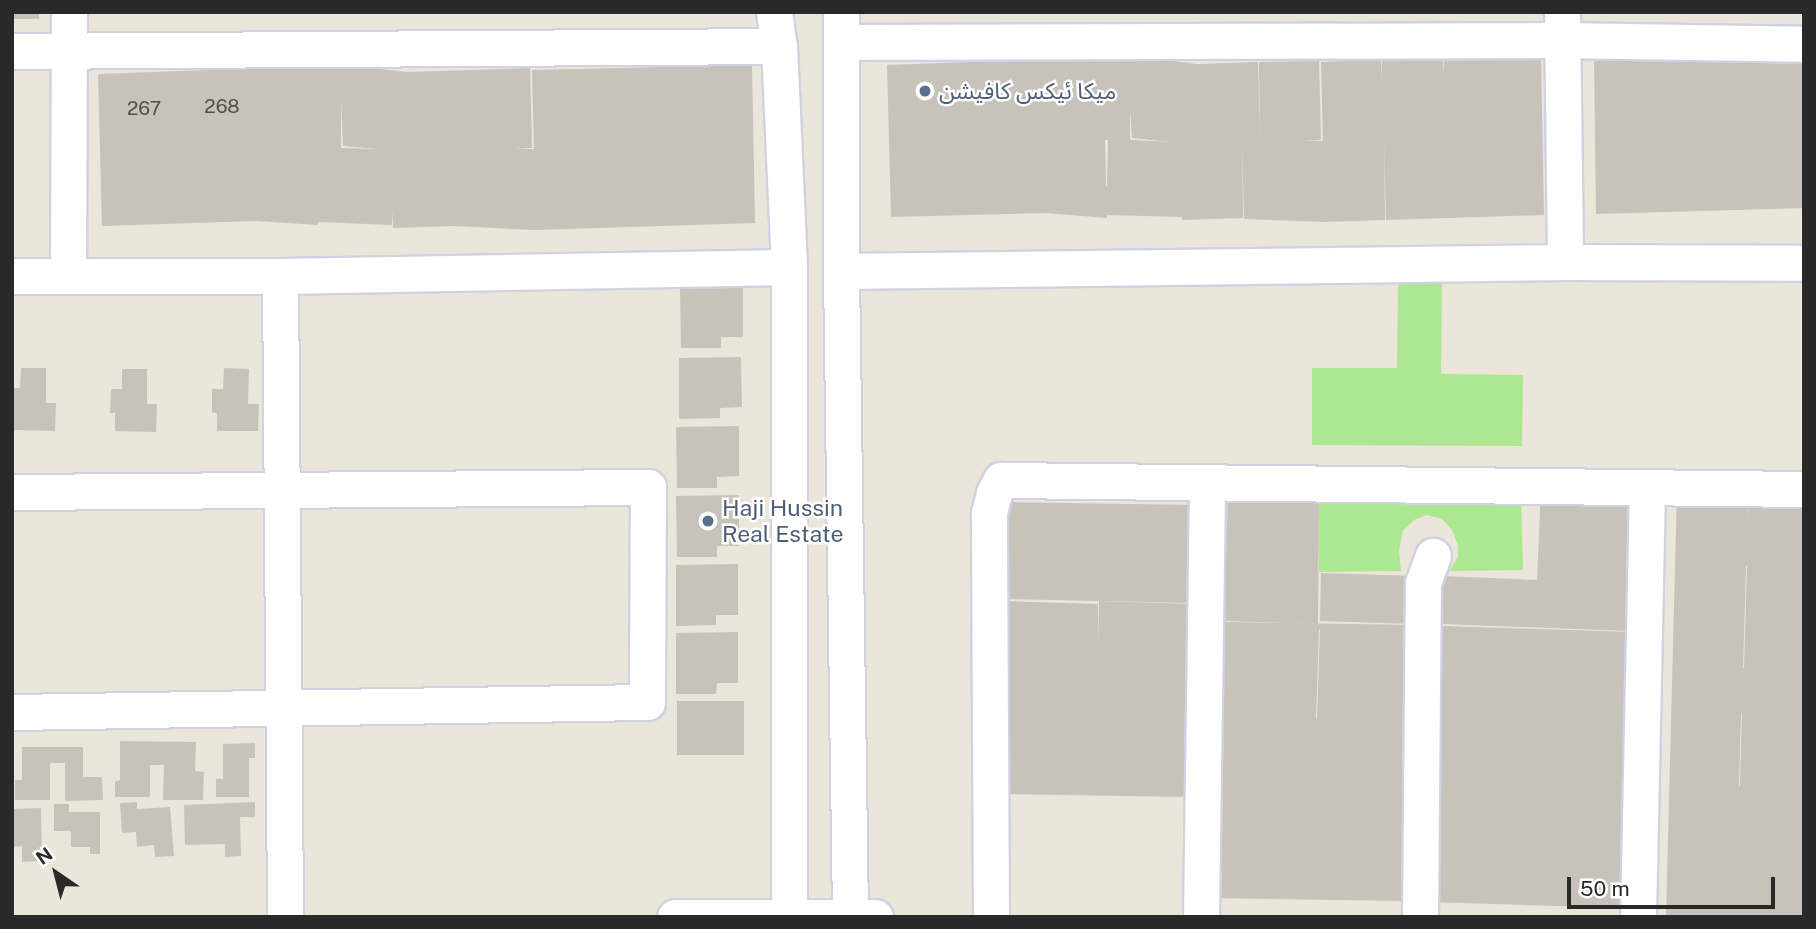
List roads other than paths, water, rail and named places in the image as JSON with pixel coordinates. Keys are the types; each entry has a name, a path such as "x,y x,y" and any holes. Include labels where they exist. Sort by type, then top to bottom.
{"street":[{"path":"68,276 69,12"},
{"path":"774,12 779,46 789,267 789,916"},
{"path":"1562,26 1565,262"},
{"path":"675,917 859,916 841,271 842,27 1562,26 1804,44"},
{"path":"12,51 779,46"},
{"path":"841,271 1565,262 1804,263"},
{"path":"12,276 280,276 789,267"},
{"path":"280,276 285,917"},
{"path":"991,917 989,513 994,493 1001,480 1804,489"},
{"path":"1201,917 1207,482"},
{"path":"12,492 648,487 647,702 12,712"},
{"path":"1638,917 1647,487"},
{"path":"1419,917 1423,583 1433,556"}],"place":[{"name":"میکا ئیکس کافیشن","path":"925,91"},
{"name":"Haji Hussin Real Estate","path":"708,521"}]}
